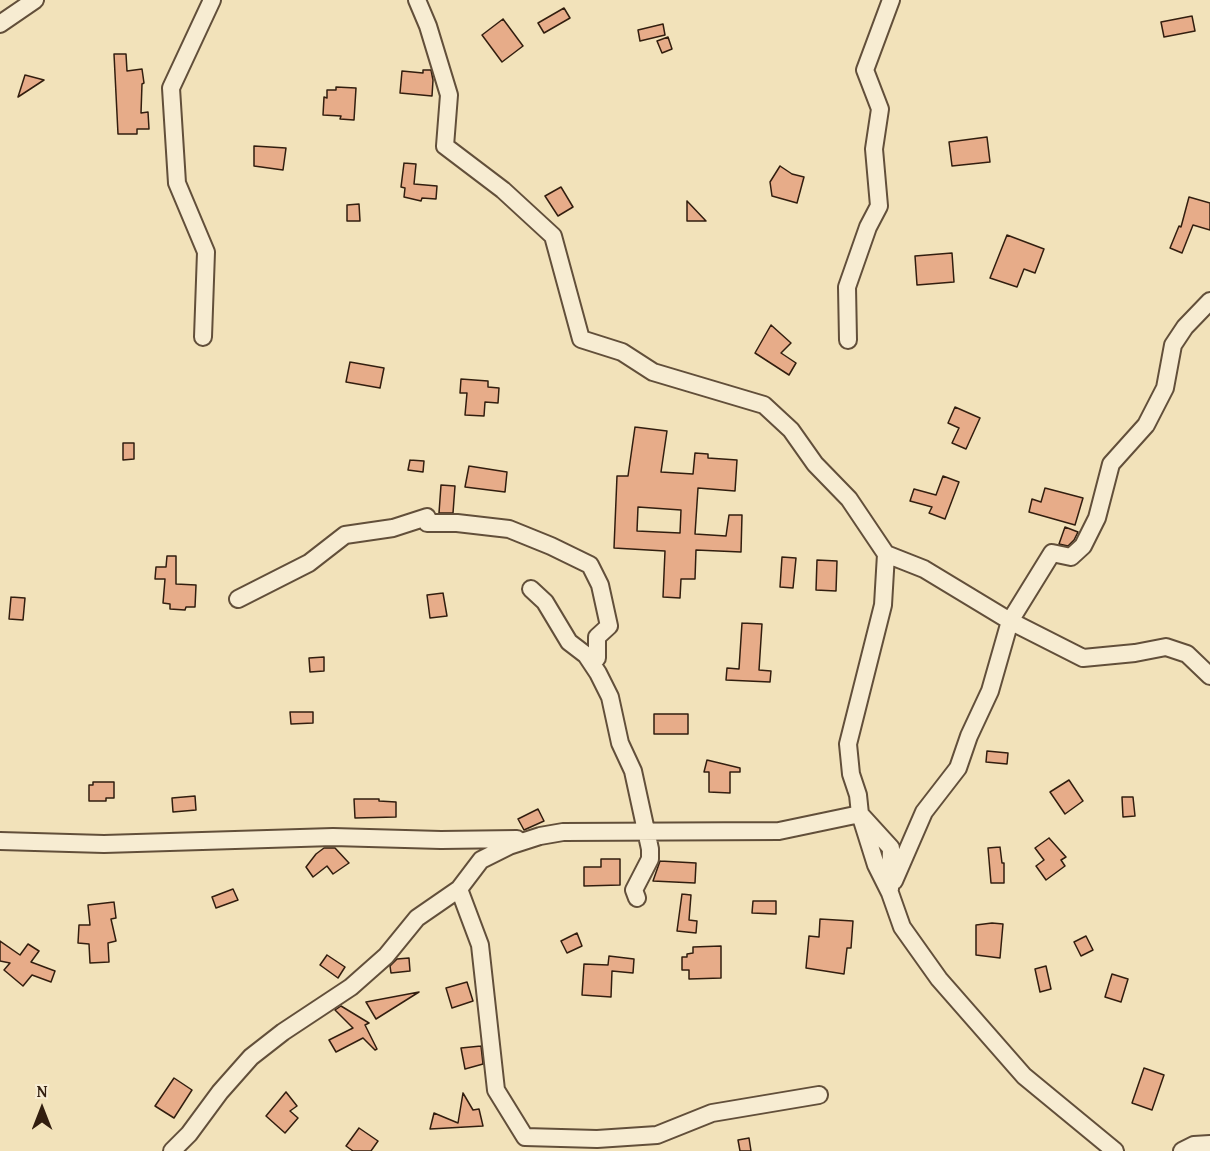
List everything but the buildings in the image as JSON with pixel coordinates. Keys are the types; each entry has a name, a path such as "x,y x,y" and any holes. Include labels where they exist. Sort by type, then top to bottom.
{"street":[{"path":"0,24 35,0"},
{"path":"203,337 206,252 177,183 171,88 212,0"},
{"path":"417,0 428,26 449,95 445,146 503,190 553,236 581,339 622,352 653,372 764,405 791,430 815,464 849,499 886,554 924,569 1010,621 1083,658 1135,653 1166,647 1187,654 1210,676"},
{"path":"848,340 847,287 868,226 879,206 874,148 880,109 865,70 891,0"},
{"path":"890,893 924,812 958,768 969,736 990,691 1010,621 1052,553 1071,557 1083,546 1097,518 1111,464 1146,425 1165,388 1173,345 1185,327 1210,301"},
{"path":"238,599 309,563 345,535 427,520 509,529 590,565 600,585 609,626 597,637 597,658 586,655"},
{"path":"886,554 883,605 848,744 851,774 858,795 860,814 876,865 890,893 902,927 939,979 1024,1076 1115,1151"},
{"path":"531,589 545,602 569,642 586,655 610,697 620,742 633,771 650,849 650,859 634,890 637,898"},
{"path":"172,1151 189,1134 220,1092 251,1057 283,1032 351,987 386,956 417,918 459,889 481,860 509,846 563,832 779,831 860,814"},
{"path":"0,841 104,844 333,837 441,840 530,839"},
{"path":"459,889 480,945 496,1090 525,1137 597,1139 657,1135 712,1113 819,1095"},
{"path":"1182,1151 1194,1145 1210,1144"}]}
